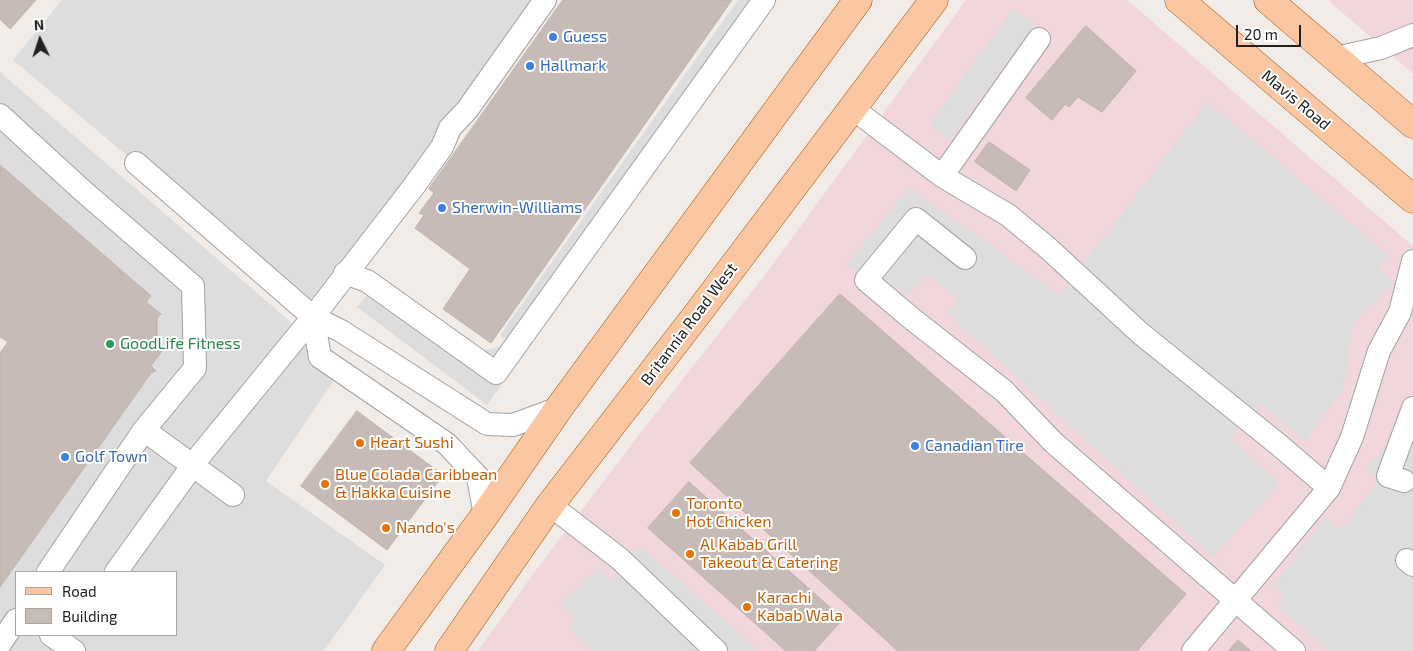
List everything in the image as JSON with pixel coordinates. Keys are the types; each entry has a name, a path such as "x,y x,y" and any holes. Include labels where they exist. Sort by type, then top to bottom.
{"main road":[{"path":"386,651 486,515 559,408 858,0"},
{"name":"Britannia Road West","path":"449,651 550,505 698,314 934,0"},
{"name":"Mavis Road","path":"1180,0 1413,199"},
{"path":"1268,0 1413,124"}],"lane":[{"path":"117,571 192,465 313,317 345,273 414,186 442,147 450,128 467,110 545,0"},
{"path":"345,273 367,281 496,374 764,0"},
{"path":"1334,58 1381,48 1413,35"},
{"path":"942,176 1038,38"},
{"path":"852,108 942,176 1008,215 1049,249 1140,333 1329,488"},
{"path":"0,115 83,191 193,286 195,368 144,430 49,571"},
{"path":"136,164 313,317 341,331 486,424 513,426 559,408"},
{"path":"965,258 916,219 866,280 933,337 1004,391 1054,443 1294,651"},
{"path":"1193,651 1329,488 1352,437 1378,351 1407,307 1413,261"},
{"path":"313,317 320,357 447,444 478,477 486,515"},
{"path":"1404,481 1388,476 1413,408"},
{"path":"144,430 233,495"},
{"path":"550,505 620,559 716,651"},
{"path":"0,644 15,622"}],"shaded area":[{"path":"62,0 544,0 313,317 136,163 13,60"},
{"path":"738,0 777,0 487,405 357,307 382,278 484,350 513,345 500,335"},
{"path":"966,0 1127,0 1413,246 1413,651 478,651 536,570 638,436 764,276"},
{"path":"1328,0 1413,0 1413,74"},
{"path":"1013,9 1034,24 950,140 929,125"},
{"path":"0,72 343,367 266,481 385,565 324,651 0,651 0,587 151,373 156,371 151,366 162,351 157,348 157,318 161,314 146,302 151,296 0,165"},
{"path":"1207,102 1389,256 1378,267 1394,283 1353,323 1343,390 1304,441 1261,404 1230,438 1279,484 1213,557 948,314 958,301 929,274 908,294 846,265 909,188 1060,295"},
{"path":"1413,416 1413,651 1329,651 1277,605 1283,592 1274,584 1325,518 1340,530 1379,480 1366,468"},
{"path":"641,547 759,651 593,651 568,629 576,618 559,605 597,568 609,580"}],"building":[{"path":"0,0 36,0 10,29 0,19"},
{"path":"563,0 732,0 491,343 443,309 470,269 415,228 424,215 419,213 434,193 429,189"},
{"path":"1086,26 1136,71 1102,112 1078,97 1069,107 1065,104 1052,120 1026,98"},
{"path":"989,142 1030,170 1016,191 975,162"},
{"path":"0,165 151,296 146,302 161,314 157,318 157,348 162,351 151,366 156,371 151,373 0,587 0,353 8,342 0,337"},
{"path":"840,294 1186,594 1137,651 898,651 690,463"},
{"path":"357,411 443,475 387,550 301,486"},
{"path":"689,482 843,619 814,651 786,651 648,528"},
{"path":"1238,640 1251,651 1229,651"}],"place":[{"name":"Guess","path":"553,37"},
{"name":"Hallmark","path":"530,66"},
{"name":"Sherwin-Williams","path":"442,208"},
{"name":"GoodLife Fitness","path":"110,344"},
{"name":"Heart Sushi","path":"360,443"},
{"name":"Canadian Tire","path":"915,446"},
{"name":"Golf Town","path":"65,457"},
{"name":"Blue Colada Caribbean & Hakka Cuisine","path":"325,484"},
{"name":"Toronto Hot Chicken","path":"676,513"},
{"name":"Nando's","path":"386,528"},
{"name":"Al Kabab Grill Takeout & Catering","path":"690,554"},
{"name":"Karachi Kabab Wala","path":"747,607"}]}
